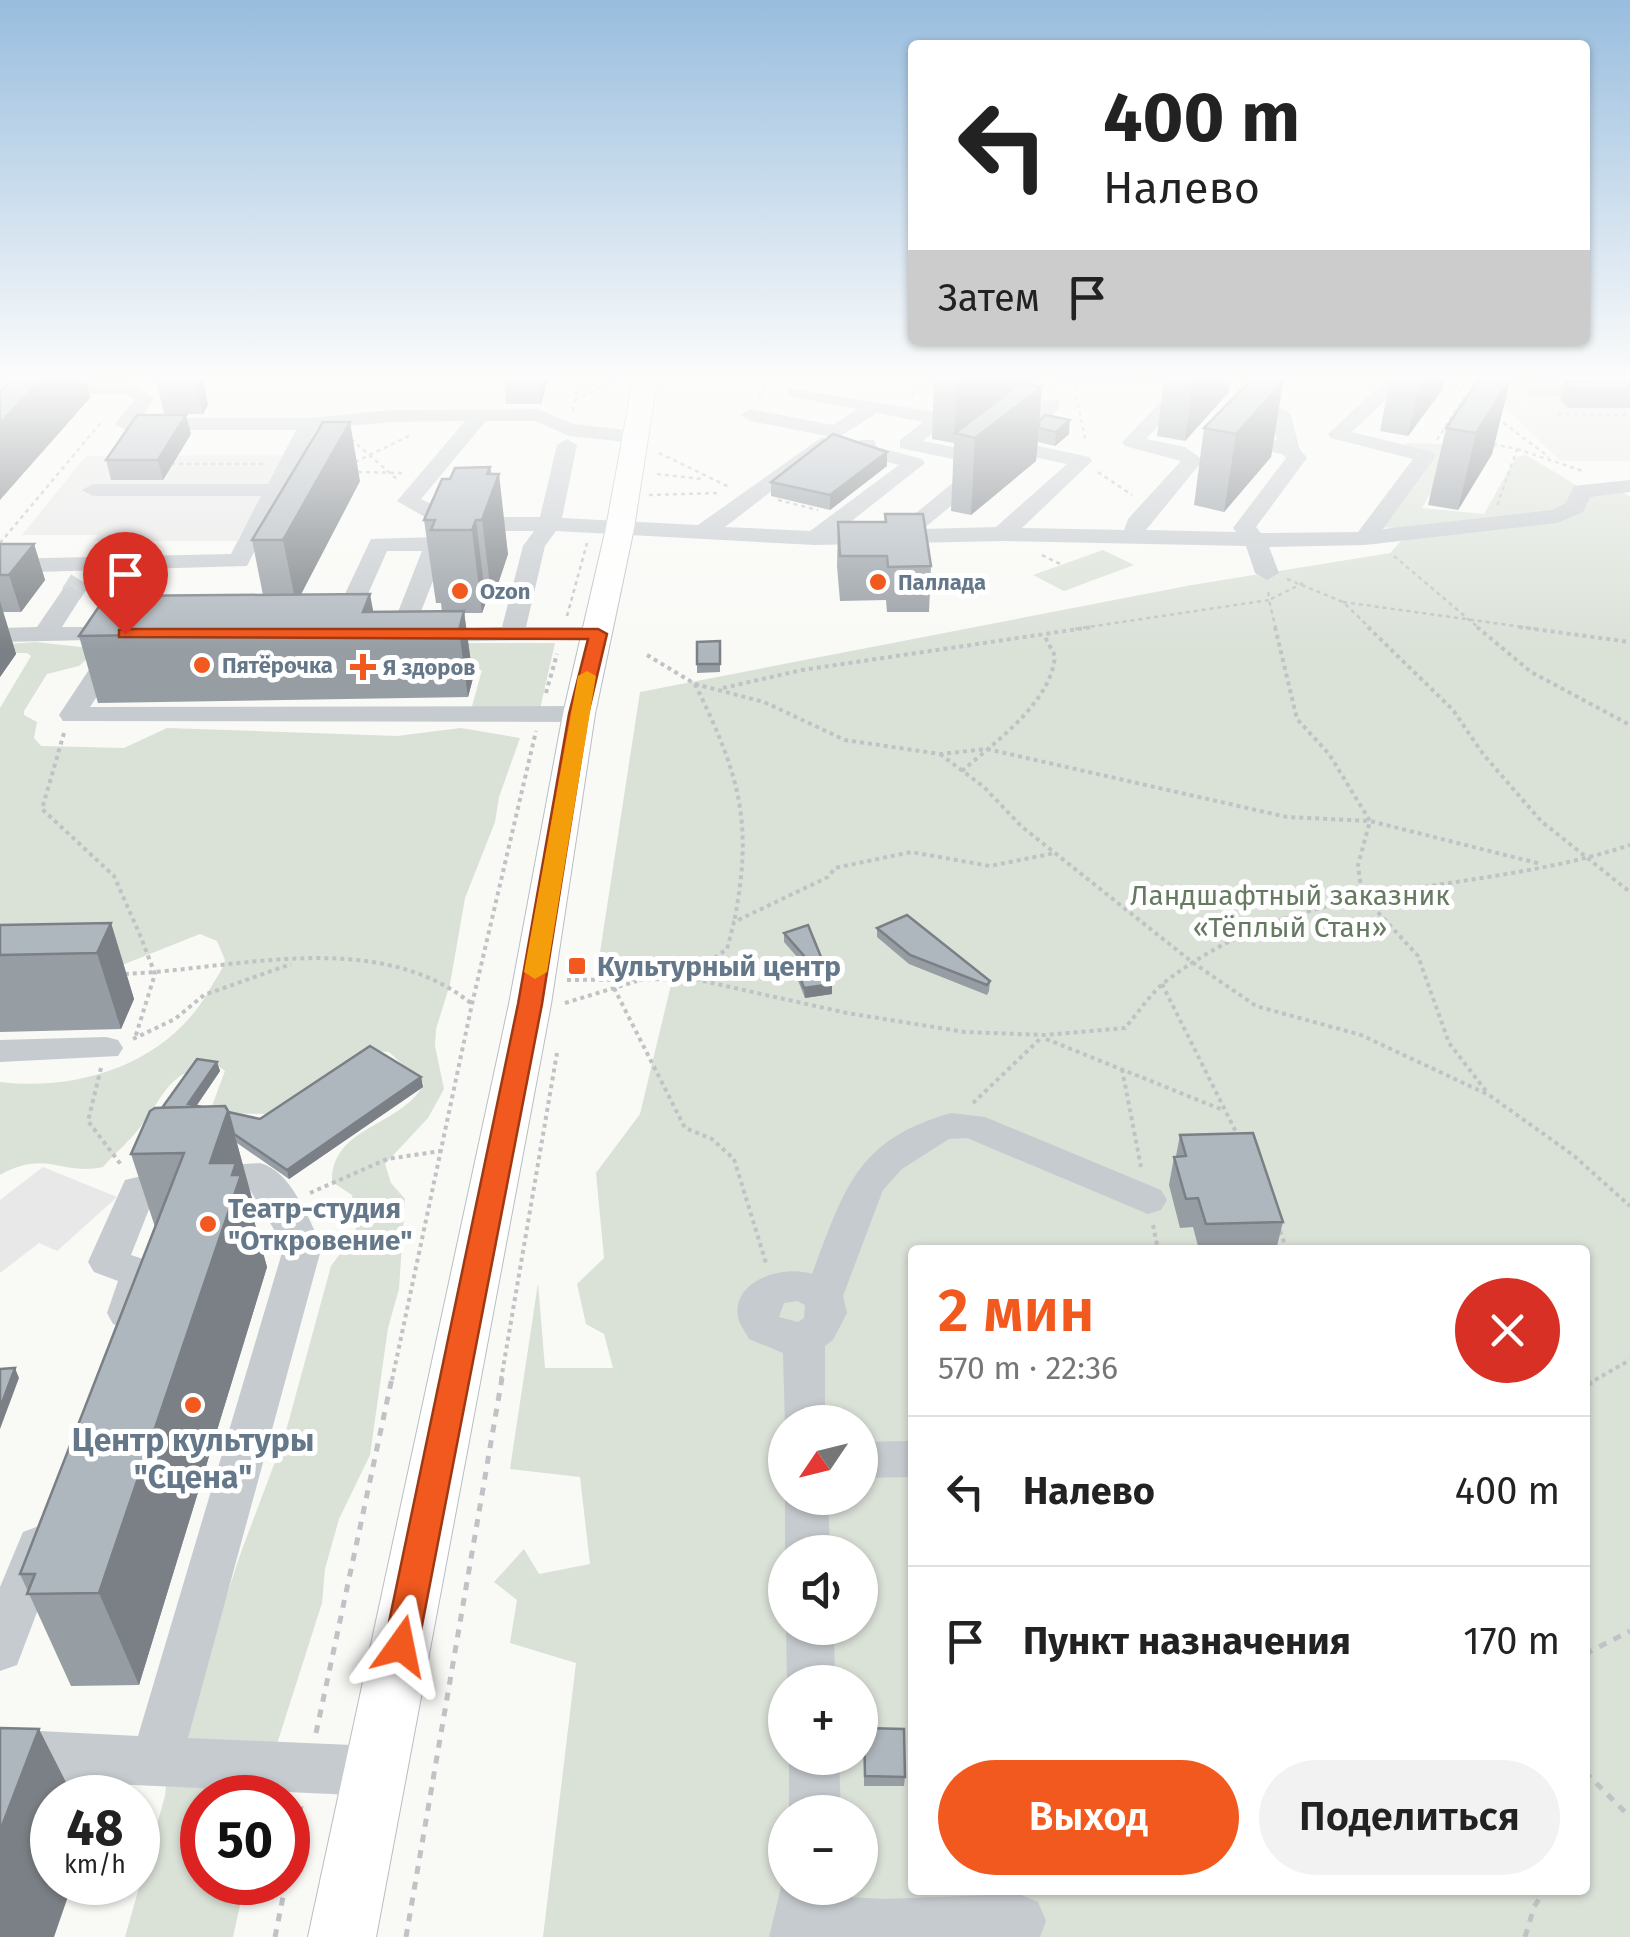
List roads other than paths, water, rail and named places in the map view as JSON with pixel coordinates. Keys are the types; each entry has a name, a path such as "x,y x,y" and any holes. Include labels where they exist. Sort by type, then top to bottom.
{"main road":[{"path":"342,1937 530,1004 579,714 598,634 606,528 632,470"}],"street":[{"path":"0,566 79,580 239,561 283,470"},
{"path":"435,470 408,500 436,518 454,524 550,524 814,538 1002,534 1256,542 1365,538 1557,516 1575,507 1582,490 1624,486"},
{"path":"512,635 534,546 550,524 562,470"},
{"path":"702,533 785,470"},
{"path":"814,538 905,470"},
{"path":"901,536 981,470"},
{"path":"1002,534 1072,470"},
{"path":"1134,537 1136,524 1184,470"},
{"path":"1268,573 1256,542 1244,528 1288,470"},
{"path":"1365,538 1415,470"},
{"path":"93,490 276,484"},
{"path":"436,544 472,535 475,525"},
{"path":"45,634 79,580"},
{"path":"0,634 158,634"},
{"path":"125,634 72,715 579,714"},
{"path":"316,635 598,634"},
{"path":"0,1051 120,1044"},
{"path":"823,1296 798,1284 774,1289 758,1304 756,1317 766,1332 784,1340 804,1339 819,1329 828,1314 823,1296 866,1184 889,1160 951,1124 972,1126 1148,1200"},
{"path":"114,1346 141,1274 108,1262 138,1189 171,1182 260,1176 282,1204 304,1246 156,1762"},
{"path":"804,1339 804,1405"},
{"path":"878,1460 908,1459"},
{"path":"0,1650 54,1506"},
{"path":"0,1754 307,1771 374,1771"},
{"path":"800,1916 884,1926 1019,1921"}],"tunnel":[{"path":"71,594 80,580"}],"place":[{"name":"Паллада","path":"878,582"},
{"name":"Ozon","path":"460,591"},
{"name":"Пятёрочка","path":"202,665"},
{"name":"Я здоров","path":"363,667"},
{"name":"Культурный центр","path":"577,966"},
{"name":"Театр-студия \"Откровение\"","path":"208,1224"},
{"name":"Центр культуры \"Сцена\"","path":"193,1405"}],"park label":[{"name":"Ландшафтный заказник «Тёплый Стан»","path":"1290,911"}]}
